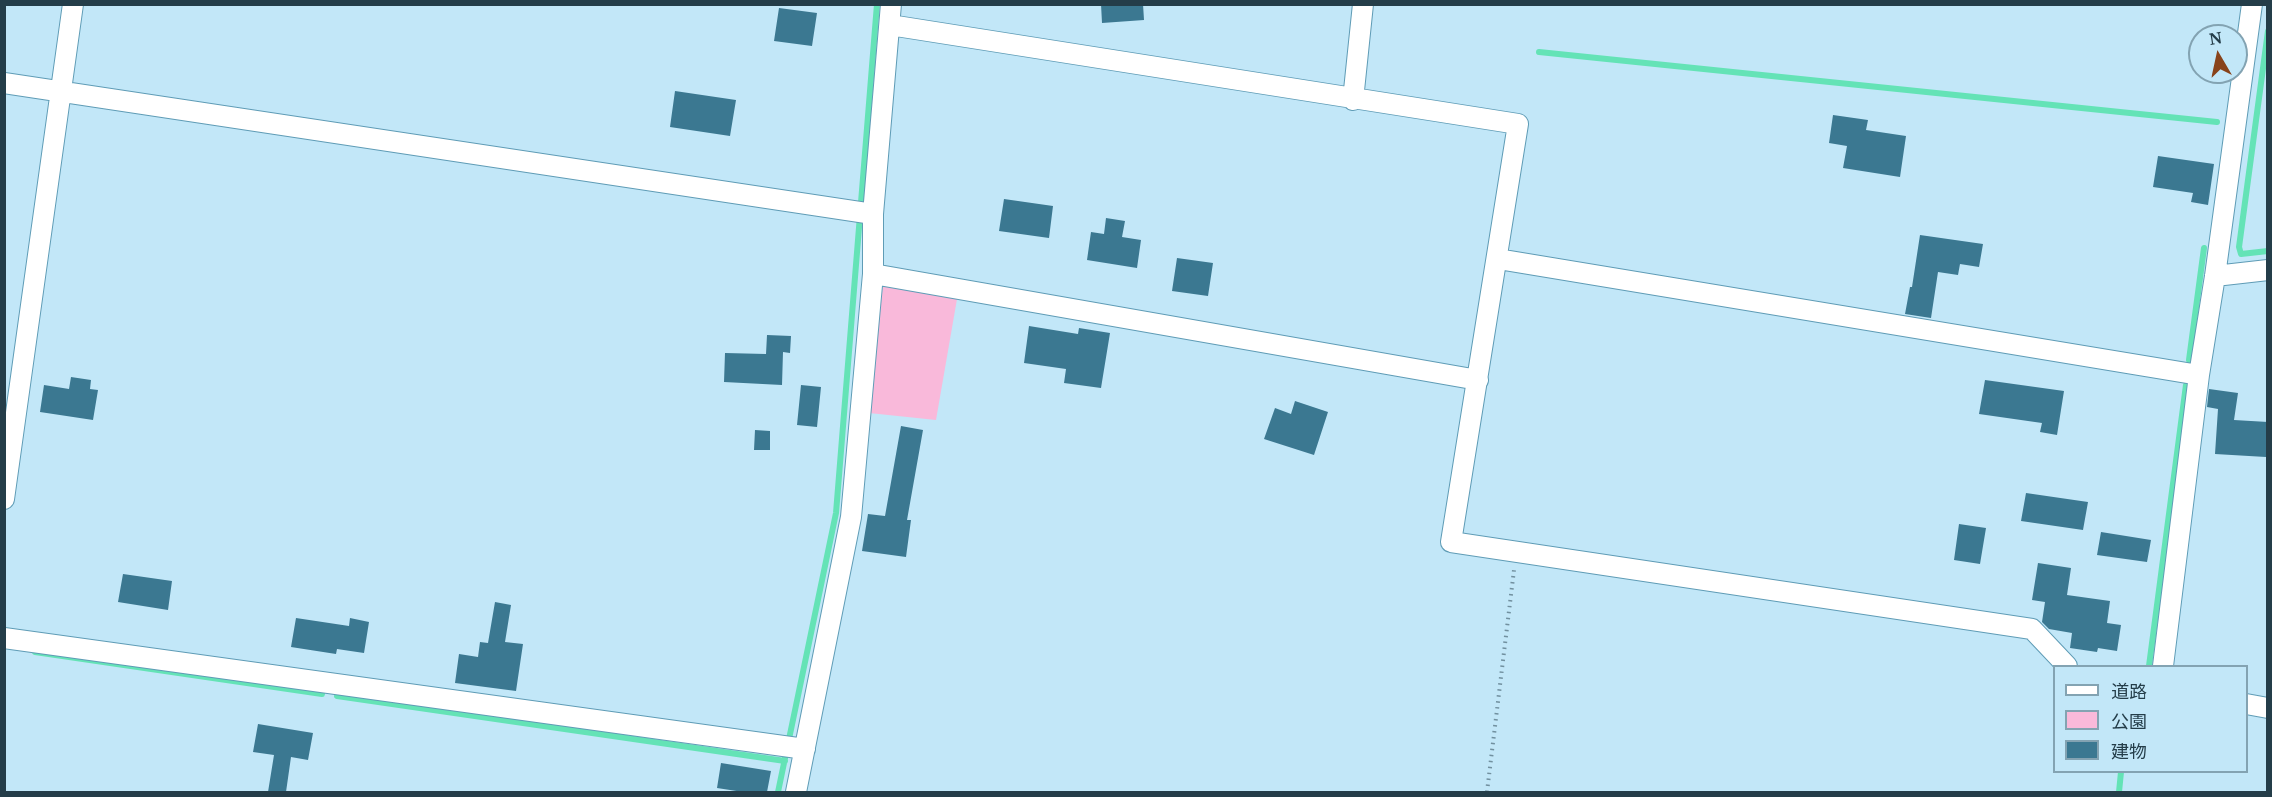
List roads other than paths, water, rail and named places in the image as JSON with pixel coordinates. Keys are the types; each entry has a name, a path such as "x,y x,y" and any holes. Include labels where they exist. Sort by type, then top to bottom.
{"street":[{"path":"4,499 73,4"},
{"path":"796,792 851,517 873,274 873,214 891,4"},
{"path":"1353,99 1363,4"},
{"path":"2163,665 2199,375 2215,276 2252,4"},
{"path":"890,25 1518,124 1451,542 2032,629 2066,665"},
{"path":"4,82 873,214"},
{"path":"1498,259 2199,375"},
{"path":"2215,276 2268,270"},
{"path":"873,274 1478,380"},
{"path":"4,638 805,748"},
{"path":"2248,704 2268,708"}],"waterway":[{"path":"778,792 836,513 877,4"},
{"path":"2268,31 2239,247 2241,254 2268,251"},
{"path":"1539,52 2217,122"},
{"path":"2189,360 2204,248"},
{"path":"2149,665 2186,385"},
{"path":"35,652 322,694"},
{"path":"337,696 785,761"},
{"path":"2119,792 2121,773"}]}
